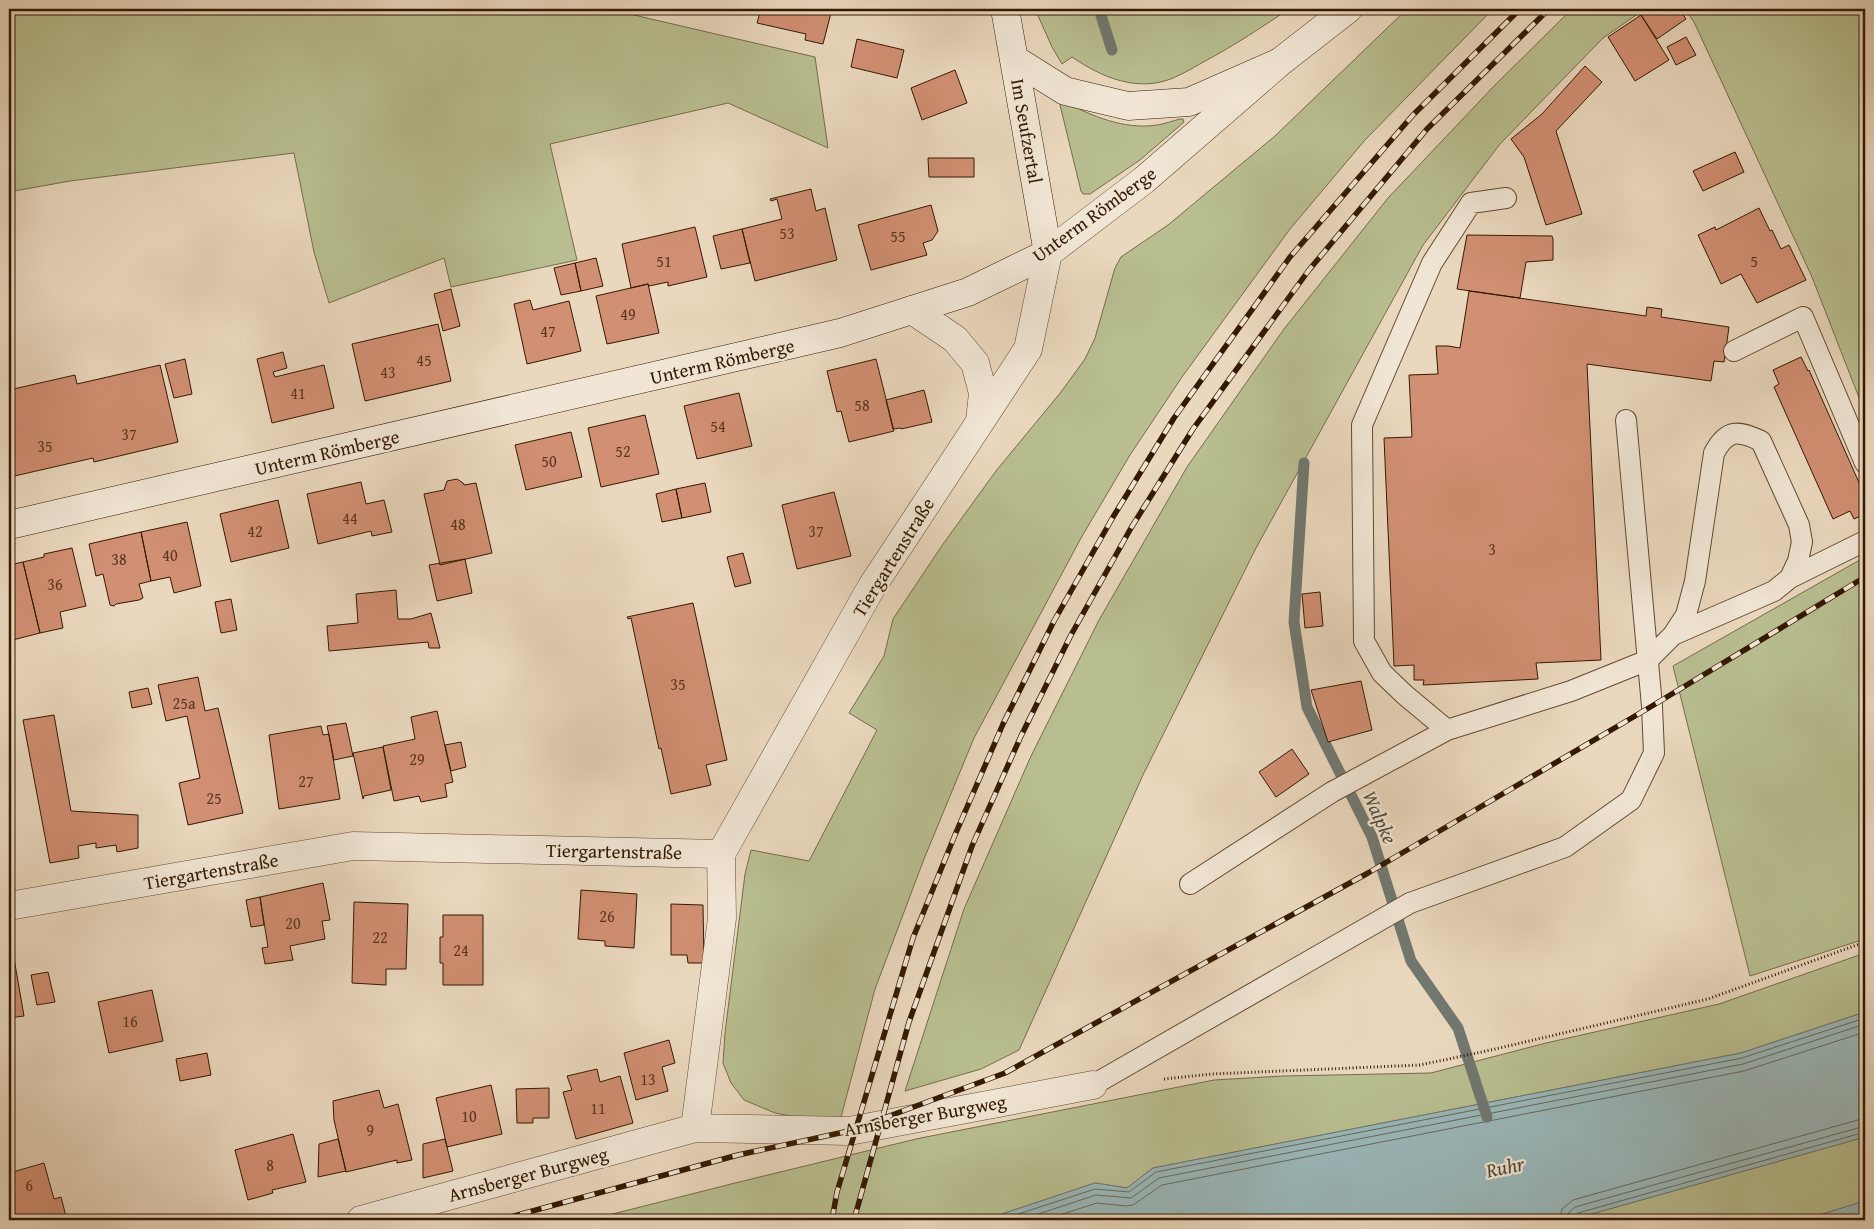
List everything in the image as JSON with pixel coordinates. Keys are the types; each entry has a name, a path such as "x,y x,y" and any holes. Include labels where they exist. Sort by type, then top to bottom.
{"street":[{"name":"Im Seufzertal","path":"1005,9 1048,253"},
{"name":"Unterm Römberge","path":"9,525 840,333 968,292 1048,253 1144,180 1280,62 1348,9"},
{"path":"1014,59 1065,91 1128,106 1189,102 1280,62"},
{"name":"Tiergartenstraße","path":"9,906 353,846 721,854 871,588 1028,349 1048,253"},
{"name":"Tiergartenstraße","path":"912,310 955,339 975,363 983,393 980,422"},
{"path":"695,1128 722,918 721,854"},
{"name":"Arnsberger Burgweg","path":"362,1220 695,1128 849,1131 1093,1085"}],"lane":[{"path":"1447,730 1382,673 1364,641 1362,425 1432,263 1471,203 1506,198"},
{"path":"1734,350 1803,317 1865,464"},
{"path":"1093,1085 1410,903 1565,846 1632,800 1654,754 1652,706 1626,420"},
{"path":"1190,884 1332,792 1447,730 1571,691 1648,660 1673,635 1686,615 1695,581 1714,452 1721,439 1731,434 1747,434 1761,441 1799,525 1802,542 1798,561 1790,578"},
{"path":"1673,635 1774,591 1790,578 1865,541"}],"path":[{"path":"1212,1074 1420,1065 1708,999 1865,942"}],"green space":[{"path":"9,9 608,9 815,57 828,148 728,103 550,144 577,260 451,287 444,258 329,303 314,252 294,153 70,181 9,192"},
{"path":"1035,9 1289,9 1238,42 1186,72 1160,82 1147,84 1120,81 1095,71 1072,57 1062,64"},
{"path":"1407,9 1493,9 1365,140 1290,229 1182,377 1130,455 1081,538 974,738 924,859 875,989 841,1117 806,1119 775,1113 744,1100 731,1083 723,1063 745,874 751,850 809,861 877,730 849,713 884,656 893,619 943,544 996,471 1061,392 1085,359 1095,338 1115,268 1121,257 1168,225 1275,136"},
{"path":"1572,9 1645,9 1603,38 1500,144 1423,245 1256,548 1143,775 1019,1050 981,1069 905,1091 964,909 1031,756 1099,620 1187,467 1284,329 1388,198 1495,85"},
{"path":"1685,9 1865,9 1865,413 1812,277 1694,22"},
{"path":"1063,101 1097,117 1120,124 1160,125 1180,119 1183,119 1184,122 1140,160 1090,194 1083,194 1060,105"},
{"path":"1865,557 1865,939 1750,976 1673,666"},
{"path":"1865,953 1865,1012 1741,1053 1153,1168 1127,1188 1095,1183 984,1220 589,1220 916,1139 1214,1080 1283,1076 1431,1073 1546,1043 1719,1004"},
{"path":"1865,1137 1865,1201 1803,1220 1570,1220"}],"water":[{"name":"Ruhr","path":"1865,1012 1865,1137 1570,1220 1350,1220 1340,1218 1328,1220 984,1220 1095,1183 1127,1188 1153,1168 1741,1053"},
{"path":"1865,1201 1865,1220 1803,1220"}],"building":[{"path":"761,9 832,9 823,44 805,40 806,34 757,23"},
{"path":"1651,9 1679,9 1686,19 1657,39 1641,15"},
{"path":"1641,15 1669,60 1635,81 1608,37"},
{"path":"1686,37 1696,55 1676,65 1667,47"},
{"path":"857,39 904,50 897,78 851,67"},
{"path":"1585,66 1602,82 1556,131 1582,214 1546,225 1524,157 1511,139 1542,114"},
{"path":"955,70 967,103 922,120 911,88"},
{"path":"1735,152 1744,172 1703,191 1693,171"},
{"path":"928,158 974,158 974,177 929,177"},
{"path":"811,189 816,211 825,208 837,260 755,281 742,229 782,219 777,199 771,201 770,199"},
{"path":"931,205 938,231 932,240 923,243 927,255 871,270 858,225"},
{"path":"1759,208 1781,249 1789,245 1806,280 1757,303 1741,274 1721,284 1698,235 1715,227 1716,230"},
{"path":"695,227 707,277 668,286 668,282 631,288 622,244"},
{"path":"742,229 750,263 721,269 713,236"},
{"path":"1467,235 1552,236 1553,260 1526,262 1520,298 1457,289"},
{"path":"596,258 603,286 581,291 575,263"},
{"path":"575,263 581,291 561,295 554,268"},
{"path":"648,284 659,333 607,344 596,296"},
{"path":"451,289 460,326 443,331 434,294"},
{"path":"1469,291 1646,316 1647,307 1662,309 1661,317 1729,327 1724,362 1714,361 1711,381 1587,364 1601,660 1536,663 1538,679 1423,685 1424,680 1414,680 1414,665 1394,666 1384,438 1412,437 1409,375 1438,374 1436,346 1460,348"},
{"path":"530,300 533,310 569,301 581,351 527,364 514,304"},
{"path":"438,324 451,381 365,401 352,344"},
{"path":"283,352 287,368 273,372 275,377 324,365 334,408 272,423 257,359"},
{"path":"1801,357 1809,370 1865,496 1865,504 1863,505 1865,514 1854,519 1850,511 1833,519 1774,387 1779,384 1773,370"},
{"path":"185,359 192,394 174,398 165,364"},
{"path":"876,359 894,431 849,442 841,411 837,412 827,371"},
{"path":"160,365 178,442 94,462 93,458 10,477 11,481 9,481 9,390 75,375 77,384"},
{"path":"924,390 932,422 893,429 886,400"},
{"path":"739,393 752,446 697,459 684,406"},
{"path":"645,415 659,474 601,487 588,428"},
{"path":"571,432 582,477 526,490 515,445"},
{"path":"457,479 464,485 476,483 492,553 440,565 424,494 444,490 447,481"},
{"path":"361,482 366,504 384,500 392,532 372,536 371,531 318,544 307,494"},
{"path":"705,483 711,512 682,518 676,489"},
{"path":"676,489 682,518 662,522 656,494"},
{"path":"834,492 851,556 797,569 782,505"},
{"path":"278,500 289,548 231,562 220,514"},
{"path":"187,522 201,586 174,593 170,577 151,581 141,532"},
{"path":"141,532 151,581 139,584 143,598 114,606 110,605 103,574 96,576 89,544"},
{"path":"72,548 86,606 60,612 63,628 40,633 23,562 44,557 44,554"},
{"path":"743,553 751,583 735,587 727,557"},
{"path":"465,559 472,593 437,601 429,565"},
{"path":"23,562 40,633 9,641 9,565"},
{"path":"396,590 398,619 411,619 431,613 440,648 429,648 428,642 329,651 327,626 358,623 356,594"},
{"path":"1320,592 1323,626 1305,628 1302,594"},
{"path":"231,599 237,630 221,633 215,602"},
{"path":"693,603 727,760 706,765 711,785 671,794 661,748 659,749 631,618 628,619 627,617"},
{"path":"198,677 205,711 218,708 243,813 188,825 179,783 200,778 187,716 166,721 158,685"},
{"path":"1361,681 1372,730 1328,742 1311,690"},
{"path":"148,688 152,704 132,708 129,692"},
{"path":"437,711 453,782 445,784 447,797 421,802 419,796 394,801 383,746 415,739 411,717"},
{"path":"54,715 71,811 138,815 138,848 117,852 116,845 96,848 96,843 78,846 79,858 50,863 23,720"},
{"path":"346,723 353,756 334,760 327,726"},
{"path":"321,726 323,735 329,734 340,799 279,809 269,735"},
{"path":"461,742 466,767 451,771 445,745"},
{"path":"383,747 391,790 364,796 363,799 353,753"},
{"path":"1292,749 1309,774 1276,797 1259,772"},
{"path":"323,883 330,920 322,921 325,939 290,946 293,960 265,964 262,948 268,947 260,897"},
{"path":"581,890 637,894 634,948 605,946 605,941 578,939"},
{"path":"260,897 264,925 251,927 246,900"},
{"path":"354,902 408,904 406,969 386,969 386,985 352,983"},
{"path":"671,904 703,905 704,963 688,963 687,955 671,955"},
{"path":"443,915 483,915 483,985 443,985 443,963 440,963 440,937 443,937"},
{"path":"11,941 24,1016 9,1018 9,942"},
{"path":"48,972 55,1002 37,1005 31,975"},
{"path":"152,990 163,1041 109,1053 98,1002"},
{"path":"669,1040 675,1063 662,1067 668,1091 636,1100 624,1053"},
{"path":"207,1053 211,1075 180,1081 176,1059"},
{"path":"597,1069 600,1082 620,1076 633,1123 576,1139 563,1092 572,1090 567,1076"},
{"path":"491,1085 502,1134 447,1147 436,1098"},
{"path":"549,1088 549,1118 533,1118 533,1123 517,1123 516,1089"},
{"path":"379,1090 384,1108 398,1104 412,1160 397,1163 397,1160 346,1172 334,1120 333,1101"},
{"path":"293,1134 306,1182 272,1190 273,1193 248,1200 235,1150"},
{"path":"338,1139 346,1171 318,1177 319,1144"},
{"path":"445,1139 453,1171 423,1178 423,1144"},
{"path":"44,1163 54,1199 61,1197 67,1220 9,1220 9,1173"}],"waterway":[{"name":"Walpke","path":"1099,9 1112,50"},
{"name":"Walpke","path":"1304,463 1294,622 1307,707 1372,837 1411,961 1458,1028 1487,1117"}],"railway":[{"path":"832,1220 837,1192 913,938 1003,724 1054,621 1113,517 1174,418 1290,257 1413,115 1520,9"},
{"path":"854,1220 909,1022 972,846 1021,736 1071,635 1131,528 1193,429 1309,270 1427,129 1549,9"},
{"path":"499,1220 738,1155 849,1131 1005,1073 1368,873 1652,706 1865,577"}]}
